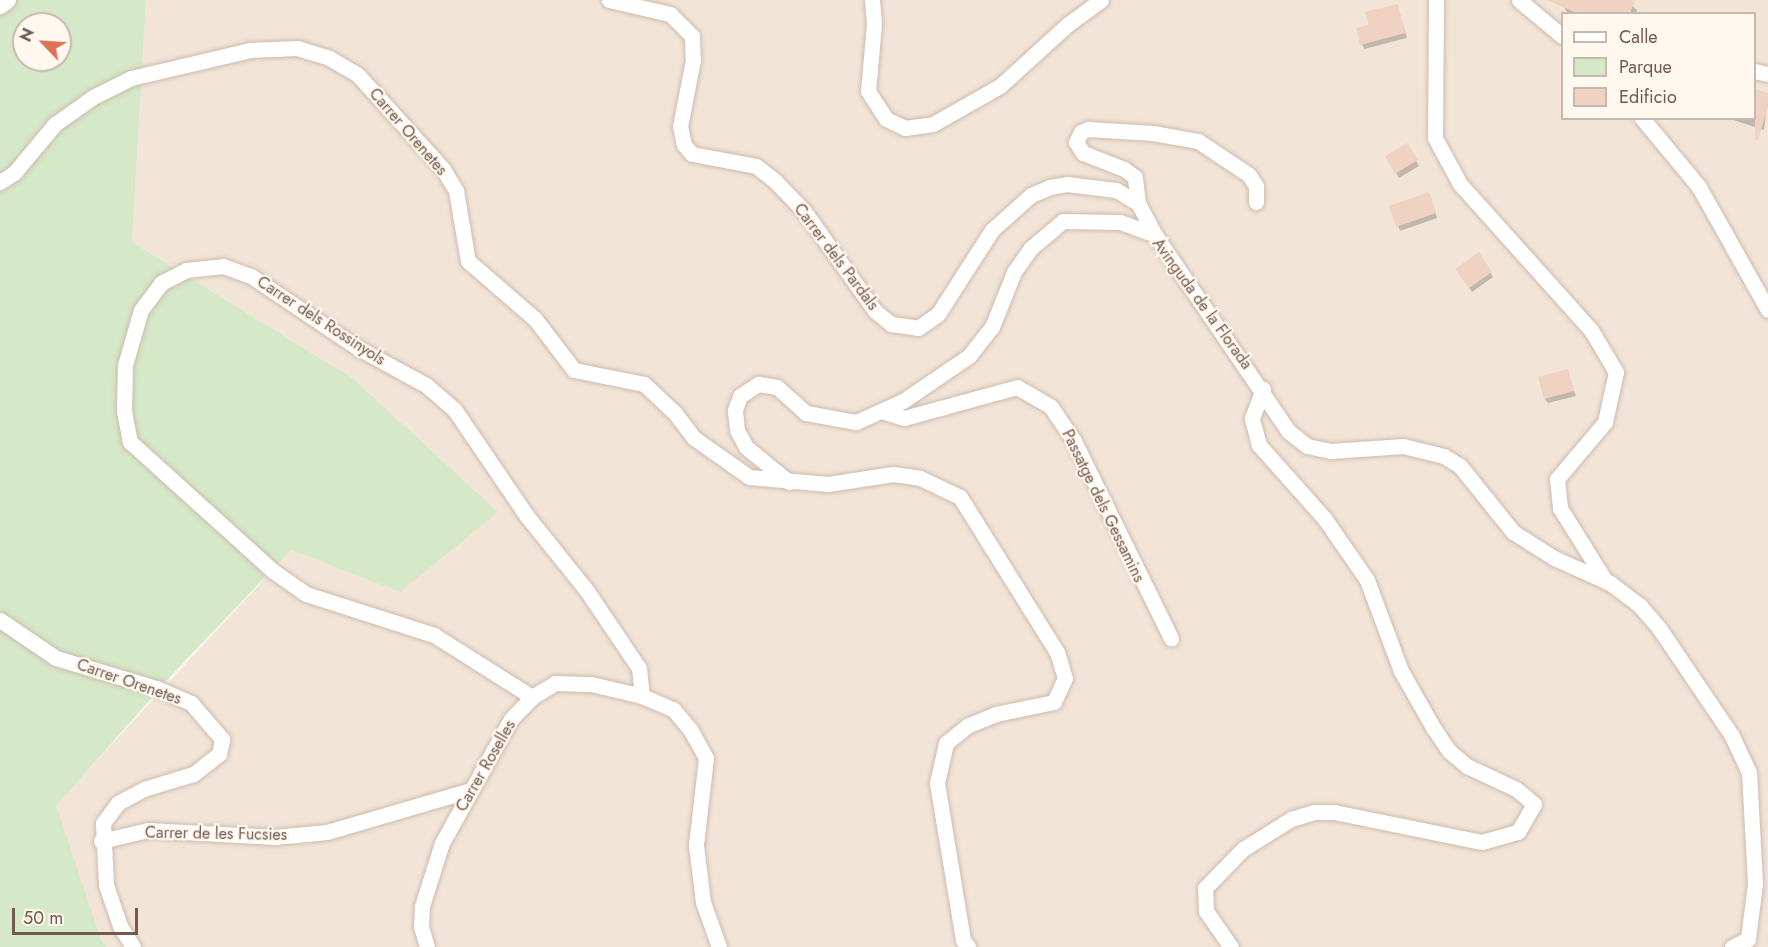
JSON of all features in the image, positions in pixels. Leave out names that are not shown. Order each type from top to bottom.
[{"type":"street","points":[[0,6],[8,0]]},
{"type":"street","name":"Carrer dels Pardals","points":[[609,0],[670,14],[692,36],[693,60],[680,126],[684,145],[692,154],[756,166],[775,181],[804,211],[875,311],[891,324],[918,328],[938,314],[992,230],[1031,195],[1067,184],[1116,190],[1138,203]]},
{"type":"street","points":[[872,0],[874,24],[868,91],[886,119],[905,128],[933,124],[1000,86],[1067,25],[1101,0]]},
{"type":"street","points":[[1436,0],[1435,138],[1460,184],[1591,330],[1616,372],[1605,422],[1557,479],[1560,508],[1606,582],[1640,606],[1659,628],[1732,736],[1749,772],[1755,884],[1748,939],[1732,947]]},
{"type":"street","points":[[1519,0],[1560,30]]},
{"type":"street","name":"Carrer Orenetes","points":[[0,182],[14,172],[55,124],[93,97],[131,78],[250,50],[297,48],[329,58],[357,74],[443,169],[456,191],[468,261],[535,319],[574,370],[644,384],[715,457],[749,477],[789,482]]},
{"type":"street","points":[[1644,120],[1699,187],[1768,310]]},
{"type":"street","points":[[1155,235],[1138,203],[1135,177],[1124,169],[1083,153],[1076,142],[1081,132],[1088,129],[1153,133],[1198,141],[1249,175],[1256,186],[1256,202]]},
{"type":"street","name":"Avinguda de la Florada","points":[[789,482],[746,447],[737,430],[735,410],[740,396],[758,384],[777,387],[807,413],[856,422],[882,411],[913,395],[969,356],[992,327],[1014,272],[1030,248],[1063,221],[1120,222],[1155,235],[1263,389],[1288,431],[1307,446],[1332,452],[1402,446],[1444,456],[1460,466],[1513,532],[1554,558],[1606,582]]},
{"type":"street","name":"Carrer dels Rossinyols","points":[[532,696],[434,635],[306,594],[273,572],[130,442],[124,412],[125,365],[141,310],[161,283],[186,270],[223,266],[251,276],[358,348],[426,385],[453,409],[526,515],[587,591],[639,668],[642,696]]},
{"type":"street","name":"Passatge dels Gessamins","points":[[882,411],[904,418],[1017,387],[1051,407],[1074,441],[1171,638]]},
{"type":"street","points":[[1231,947],[1206,910],[1205,888],[1243,849],[1291,819],[1314,812],[1334,812],[1482,842],[1518,832],[1534,804],[1516,789],[1467,766],[1449,751],[1434,729],[1401,671],[1367,580],[1324,518],[1259,445],[1252,418],[1263,389]]},
{"type":"street","points":[[789,482],[828,484],[893,474],[920,478],[960,497],[1058,652],[1065,678],[1054,702],[996,714],[967,726],[946,743],[937,783],[963,940],[968,947]]},
{"type":"street","name":"Carrer Orenetes","points":[[0,620],[56,658],[156,688],[191,704],[222,739],[219,754],[193,774],[144,789],[118,803],[103,823],[101,841],[106,885],[120,926],[133,947]]},
{"type":"street","name":"Carrer Roselles","points":[[428,947],[421,926],[431,869],[496,741],[532,696],[555,683],[591,684],[642,696],[673,709],[690,729],[706,758],[696,845],[704,903],[719,947]]},
{"type":"street","name":"Carrer de les Fucsies","points":[[101,841],[148,830],[275,837],[327,832],[471,790]]},
{"type":"shaded area","points":[[146,0],[1768,0],[1768,947],[107,947],[101,940],[55,806],[291,550],[400,592],[352,378],[132,242]]},
{"type":"green space","points":[[0,0],[146,0],[132,242],[352,378],[498,512],[400,592],[291,550],[177,669],[56,806],[101,940],[107,947],[0,947]]},
{"type":"building","points":[[1547,0],[1635,0],[1631,12],[1574,12]]},
{"type":"building","points":[[1398,4],[1405,33],[1360,45],[1356,28],[1369,25],[1365,12]]},
{"type":"building","points":[[1756,89],[1768,93],[1768,107],[1758,140],[1755,140]]},
{"type":"building","points":[[1407,143],[1418,160],[1395,174],[1385,156]]},
{"type":"building","points":[[1429,192],[1436,213],[1396,227],[1389,206]]},
{"type":"building","points":[[1479,252],[1492,272],[1469,288],[1455,269]]},
{"type":"building","points":[[1568,369],[1574,391],[1544,399],[1538,377]]}]
